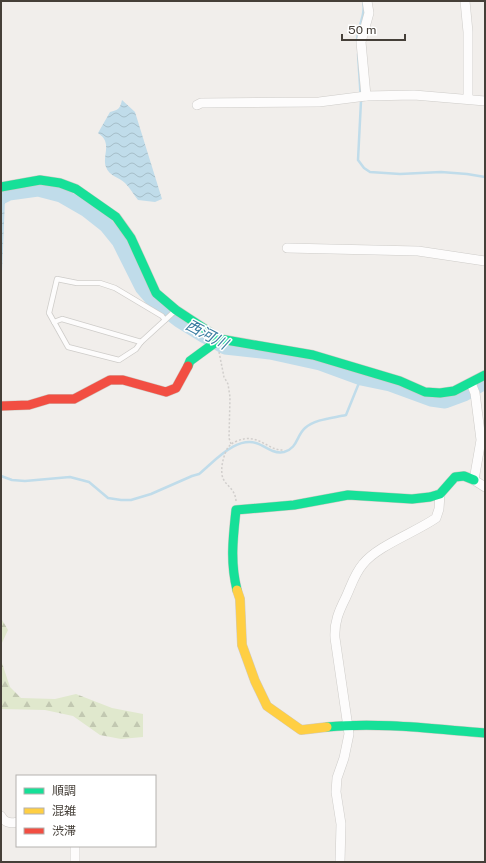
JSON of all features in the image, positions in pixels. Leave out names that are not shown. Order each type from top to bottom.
[{"type":"street","points":[[365,96],[361,42],[369,13],[367,1]]},
{"type":"street","points":[[465,1],[468,32],[468,99]]},
{"type":"street","points":[[198,105],[201,103],[318,102],[365,96],[414,94],[485,101]]},
{"type":"street","points":[[1,187],[40,180],[60,183],[76,189],[116,217],[131,238],[156,293],[173,313],[218,341],[313,354],[400,382],[425,392],[440,393],[472,387],[485,375]]},
{"type":"street","points":[[287,248],[411,251],[485,261]]},
{"type":"street","points":[[1,406],[29,405],[49,399],[74,399],[110,380],[123,380],[166,392],[176,388],[190,362],[202,350],[218,341]]},
{"type":"street","points":[[472,387],[481,440],[474,480]]},
{"type":"street","points":[[485,487],[464,476],[455,477],[440,494],[430,497],[412,499],[348,494],[294,504],[236,510],[232,544],[233,573],[240,599],[242,645],[255,682],[266,706],[301,730],[348,725],[378,725],[485,733]]},
{"type":"street","points":[[340,862],[341,824],[336,792],[337,778],[344,758],[349,734],[335,638],[337,616],[353,579],[363,564],[374,553],[436,518],[439,509],[440,494]]},
{"type":"street","points":[[1,816],[3,820],[10,823],[16,822]]},
{"type":"street","points":[[75,847],[75,862]]},
{"type":"lane","points":[[165,320],[162,316],[115,288],[100,283],[77,283],[57,279],[49,313],[68,347],[119,360],[136,349],[141,342],[173,313]]},
{"type":"lane","points":[[54,322],[62,319],[141,342]]},
{"type":"path","points":[[218,341],[224,377],[228,384],[230,397],[228,438],[231,444]]},
{"type":"path","points":[[236,510],[236,493],[223,478],[222,473],[222,461],[228,447],[239,440],[249,439],[266,443],[278,450],[284,450]]},
{"type":"green space","points":[[1,618],[8,630],[1,645]]},
{"type":"green space","points":[[1,652],[2,663],[10,687],[21,698],[55,699],[76,694],[112,708],[143,714],[143,737],[121,739],[100,735],[73,716],[45,710],[1,709]]},
{"type":"water","points":[[122,100],[135,112],[162,199],[155,202],[138,200],[129,187],[109,172],[106,167],[106,145],[105,141],[98,133],[110,112],[118,109]]},
{"type":"water","points":[[1,196],[5,199],[1,298]]},
{"type":"waterway","points":[[357,41],[364,7],[363,1]]},
{"type":"waterway","points":[[358,54],[361,101],[358,160],[364,168],[370,172],[400,174],[441,172],[485,177]]},
{"type":"waterway","name":"西河川","points":[[1,197],[9,193],[38,189],[61,195],[87,210],[106,225],[119,241],[142,287],[154,301],[179,320],[225,347],[270,352],[320,363],[361,378],[390,384],[431,399],[445,401],[464,394],[485,382]]},
{"type":"waterway","points":[[1,476],[12,480],[25,481],[70,477],[89,482],[108,498],[131,500],[151,494],[199,474],[235,445],[252,442],[272,451],[284,452],[289,450],[292,448],[302,431],[309,425],[324,419],[346,415],[361,378]]},
{"type":"traffic: fast","points":[[1,187],[40,180],[60,183],[76,189],[116,217],[131,238],[156,293],[176,310],[220,339]]},
{"type":"traffic: fast","points":[[188,366],[190,361],[220,339],[313,355],[400,381],[425,392],[440,393],[454,391],[485,375]]},
{"type":"traffic: fast","points":[[237,590],[233,570],[233,540],[236,510],[294,505],[348,495],[412,499],[430,497],[440,494],[455,477],[464,476],[474,480]]},
{"type":"traffic: fast","points":[[327,727],[367,725],[485,733]]},
{"type":"traffic: slow","points":[[237,590],[240,599],[242,645],[255,681],[267,706],[301,730],[327,727]]},
{"type":"traffic: jam","points":[[1,406],[29,405],[49,399],[74,399],[110,380],[123,380],[166,392],[176,388],[188,366]]}]
